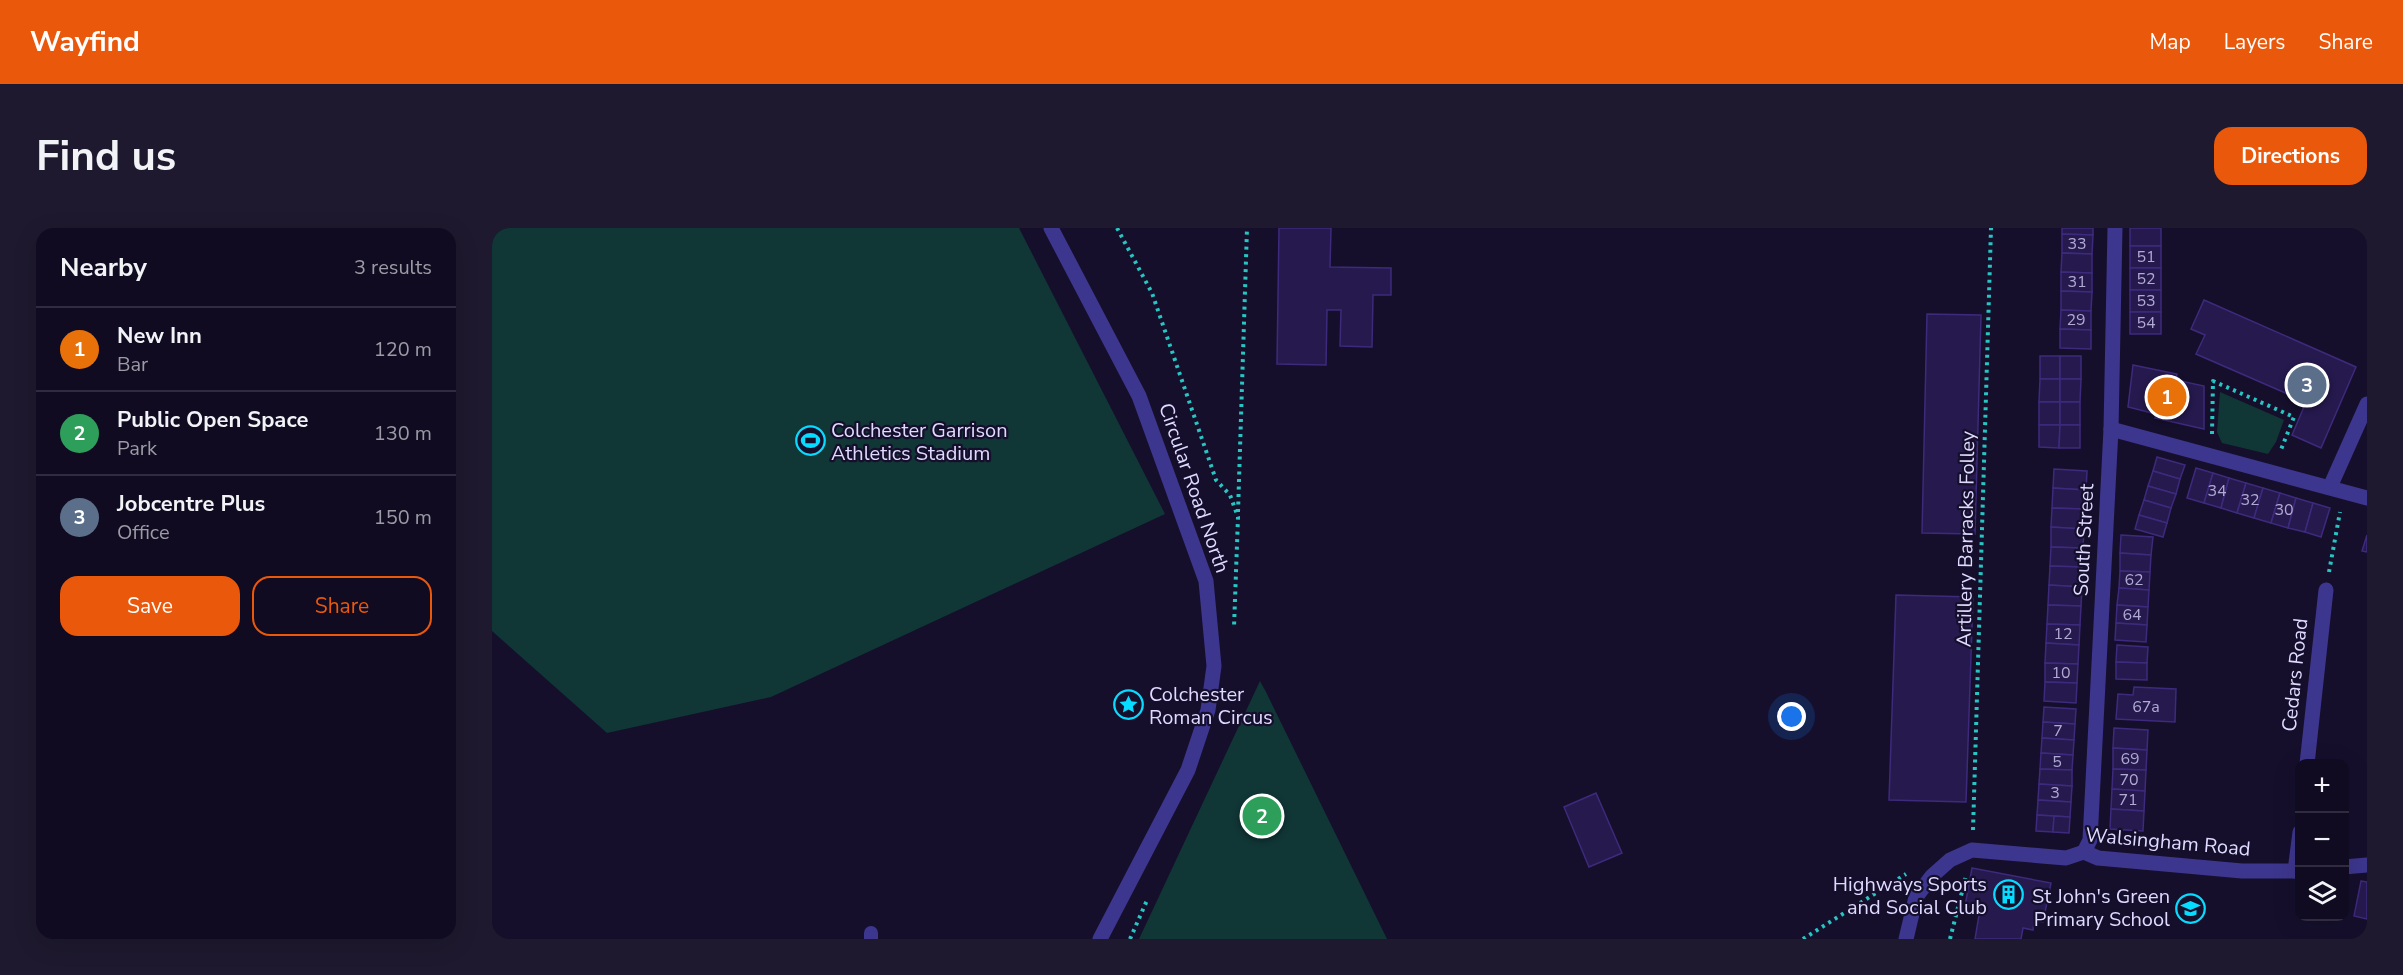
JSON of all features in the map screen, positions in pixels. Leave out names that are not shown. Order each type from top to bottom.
[{"type":"street","name":"Circular Road North","points":[[1051,228],[1139,396],[1206,581],[1214,666],[1208,710],[1188,770],[1100,939]]},
{"type":"street","name":"South Street","points":[[2084,852],[2090,840],[2110,429],[2115,228]]},
{"type":"street","points":[[2330,488],[2367,404]]},
{"type":"street","points":[[2110,429],[2367,498]]},
{"type":"street","name":"Cedars Road","points":[[2308,759],[2326,590]]},
{"type":"street","name":"Walsingham Road","points":[[1972,850],[2066,858],[2084,852],[2098,858],[2232,870],[2295,871]]},
{"type":"street","points":[[1906,939],[1916,897],[1932,876],[1950,860],[1972,850]]},
{"type":"street","points":[[2349,867],[2367,865]]},
{"type":"path","points":[[1117,228],[1152,293],[1216,480],[1230,495],[1238,517]]},
{"type":"path","points":[[1235,607],[1247,228]]},
{"type":"path","name":"Artillery Barracks Folley","points":[[1950,939],[1972,850],[1983,423],[1991,228]]},
{"type":"path","points":[[2211,456],[2213,381],[2294,417],[2272,472]]},
{"type":"path","points":[[2326,590],[2342,503],[2348,492]]},
{"type":"path","points":[[1803,939],[1910,871]]},
{"type":"path","points":[[1130,939],[1148,897]]},
{"type":"green space","name":"Colchester Garrison Athletics Stadium","points":[[492,228],[1019,228],[1165,514],[771,697],[607,733],[492,631]]},
{"type":"green space","points":[[2220,392],[2284,420],[2276,442],[2268,454],[2222,443],[2217,432]]},
{"type":"green space","points":[[1260,681],[1266,692],[1387,939],[1139,939]]},
{"type":"building","points":[[1279,228],[1331,228],[1330,267],[1391,268],[1391,295],[1373,295],[1372,347],[1340,346],[1341,310],[1327,310],[1326,365],[1277,364]]},
{"type":"building","points":[[2062,228],[2093,228],[2093,235],[2062,234]]},
{"type":"building","points":[[2130,228],[2161,228],[2161,246],[2130,246]]},
{"type":"building","points":[[2062,234],[2093,235],[2092,254],[2062,253]]},
{"type":"building","points":[[2130,246],[2161,246],[2161,268],[2130,268]]},
{"type":"building","points":[[2062,253],[2092,254],[2092,273],[2061,272]]},
{"type":"building","points":[[2130,268],[2161,268],[2161,290],[2130,290]]},
{"type":"building","points":[[2061,272],[2092,273],[2092,292],[2061,291]]},
{"type":"building","points":[[2130,290],[2161,290],[2161,312],[2130,312]]},
{"type":"building","points":[[2061,291],[2092,292],[2091,311],[2061,310]]},
{"type":"building","points":[[2204,300],[2356,367],[2321,448],[2292,435],[2306,402],[2196,354],[2205,335],[2191,329]]},
{"type":"building","points":[[2061,310],[2091,311],[2091,330],[2060,329]]},
{"type":"building","points":[[2130,312],[2161,312],[2161,334],[2130,334]]},
{"type":"building","points":[[1927,314],[1981,315],[1975,534],[1922,533]]},
{"type":"building","points":[[2060,329],[2091,330],[2091,349],[2060,348]]},
{"type":"building","points":[[2040,356],[2060,356],[2060,379],[2040,379]]},
{"type":"building","points":[[2060,356],[2081,356],[2081,379],[2060,379]]},
{"type":"building","points":[[2133,365],[2177,374],[2176,380],[2204,386],[2204,429],[2155,418],[2156,414],[2128,407]]},
{"type":"building","points":[[2040,379],[2060,379],[2060,402],[2039,402]]},
{"type":"building","points":[[2060,379],[2081,379],[2080,402],[2060,402]]},
{"type":"building","points":[[2039,402],[2060,402],[2060,425],[2039,425]]},
{"type":"building","points":[[2060,402],[2080,402],[2080,425],[2060,425]]},
{"type":"building","points":[[2039,425],[2060,425],[2059,448],[2039,447]]},
{"type":"building","points":[[2060,425],[2080,425],[2080,448],[2059,448]]},
{"type":"building","points":[[2157,457],[2185,465],[2180,479],[2153,471]]},
{"type":"building","points":[[2196,468],[2213,473],[2204,503],[2187,498]]},
{"type":"building","points":[[2054,469],[2087,471],[2086,490],[2053,488]]},
{"type":"building","points":[[2153,471],[2180,479],[2176,494],[2148,486]]},
{"type":"building","points":[[2213,473],[2229,478],[2221,508],[2204,503]]},
{"type":"building","points":[[2229,478],[2246,483],[2237,513],[2221,508]]},
{"type":"building","points":[[2246,483],[2263,488],[2254,518],[2237,513]]},
{"type":"building","points":[[2148,486],[2176,494],[2171,508],[2144,500]]},
{"type":"building","points":[[2053,488],[2086,490],[2085,509],[2052,508]]},
{"type":"building","points":[[2263,488],[2280,493],[2271,523],[2254,518]]},
{"type":"building","points":[[2280,493],[2296,498],[2288,528],[2271,523]]},
{"type":"building","points":[[2296,498],[2313,503],[2305,532],[2288,528]]},
{"type":"building","points":[[2144,500],[2171,508],[2167,523],[2139,515]]},
{"type":"building","points":[[2313,503],[2330,508],[2321,537],[2305,532]]},
{"type":"building","points":[[2052,508],[2085,509],[2084,529],[2051,527]]},
{"type":"building","points":[[2139,515],[2167,523],[2163,537],[2135,529]]},
{"type":"building","points":[[2051,527],[2084,529],[2083,548],[2051,547]]},
{"type":"building","points":[[2121,535],[2153,537],[2151,555],[2120,553]]},
{"type":"building","points":[[2367,535],[2367,552],[2362,551]]},
{"type":"building","points":[[2051,547],[2083,548],[2082,567],[2050,566]]},
{"type":"building","points":[[2120,553],[2151,555],[2150,572],[2120,571]]},
{"type":"building","points":[[2050,566],[2082,567],[2082,587],[2049,585]]},
{"type":"building","points":[[2120,571],[2150,572],[2149,590],[2119,588]]},
{"type":"building","points":[[2049,585],[2082,587],[2081,606],[2048,605]]},
{"type":"building","points":[[2119,588],[2149,590],[2148,607],[2117,605]]},
{"type":"building","points":[[1896,595],[1973,597],[1966,802],[1889,800]]},
{"type":"building","points":[[2048,605],[2081,606],[2080,625],[2047,624]]},
{"type":"building","points":[[2117,605],[2148,607],[2147,625],[2116,623]]},
{"type":"building","points":[[2116,623],[2147,625],[2146,642],[2115,640]]},
{"type":"building","points":[[2047,624],[2080,625],[2079,645],[2046,643]]},
{"type":"building","points":[[2046,643],[2079,645],[2078,664],[2045,663]]},
{"type":"building","points":[[2117,645],[2148,647],[2147,663],[2116,662]]},
{"type":"building","points":[[2116,662],[2147,663],[2147,680],[2116,679]]},
{"type":"building","points":[[2045,663],[2078,664],[2077,683],[2045,682]]},
{"type":"building","points":[[2045,682],[2077,683],[2076,703],[2044,701]]},
{"type":"building","points":[[2134,687],[2176,689],[2175,722],[2116,719],[2118,694],[2133,695]]},
{"type":"building","points":[[2044,707],[2076,709],[2075,724],[2043,722]]},
{"type":"building","points":[[2043,722],[2075,724],[2074,740],[2042,738]]},
{"type":"building","points":[[2114,728],[2148,730],[2147,750],[2113,748]]},
{"type":"building","points":[[2042,738],[2074,740],[2073,755],[2041,753]]},
{"type":"building","points":[[2113,748],[2147,750],[2146,770],[2113,769]]},
{"type":"building","points":[[2041,753],[2073,755],[2072,770],[2040,769]]},
{"type":"building","points":[[2040,769],[2072,770],[2072,786],[2039,784]]},
{"type":"building","points":[[2113,769],[2146,770],[2145,791],[2112,789]]},
{"type":"building","points":[[2039,784],[2072,786],[2071,802],[2038,800]]},
{"type":"building","points":[[2112,789],[2145,791],[2144,811],[2111,809]]},
{"type":"building","points":[[1596,793],[1622,853],[1589,867],[1564,807]]},
{"type":"building","points":[[2038,800],[2071,802],[2070,817],[2037,815]]},
{"type":"building","points":[[2111,809],[2144,811],[2143,831],[2110,829]]},
{"type":"building","points":[[2037,815],[2054,816],[2053,832],[2036,831]]},
{"type":"building","points":[[2054,816],[2070,817],[2069,833],[2053,832]]},
{"type":"building","name":"Highways Sports and Social Club","points":[[1972,868],[2051,883],[2043,922],[2034,921],[2033,930],[2023,928],[2021,939],[1975,939],[1980,909],[1965,906]]},
{"type":"building","points":[[2361,881],[2367,882],[2367,919],[2354,916]]},
{"type":"place","name":"Jobcentre Plus","points":[[2307,385]]},
{"type":"place","name":"New Inn","points":[[2167,397]]},
{"type":"place","name":"Colchester Garrison Athletics Stadium","points":[[810,441]]},
{"type":"place","name":"Colchester Roman Circus","points":[[1128,705]]},
{"type":"place","name":"Public Open Space","points":[[1262,816]]},
{"type":"place","name":"Highways Sports and Social Club","points":[[2008,895]]},
{"type":"place","name":"St John's Green Primary School","points":[[2191,908]]}]
